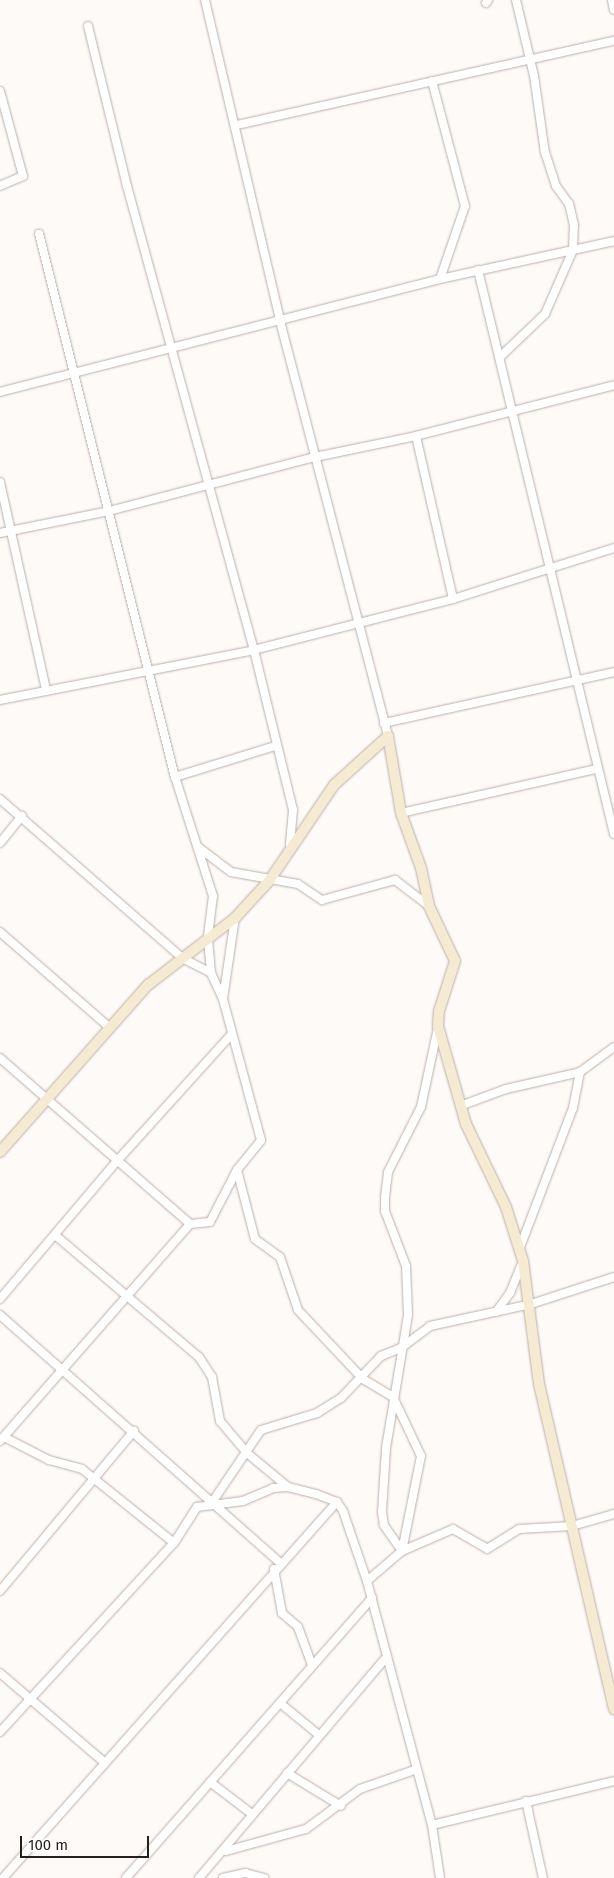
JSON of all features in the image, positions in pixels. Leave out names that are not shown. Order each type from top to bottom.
[{"type":"street","points":[[205,0],[237,125],[280,321],[388,736],[401,813],[421,868],[429,906],[455,961],[439,1011],[438,1026],[421,1107],[388,1172],[385,1197],[385,1211],[406,1266],[408,1315],[392,1397],[382,1512],[384,1525],[402,1551]]},
{"type":"street","points":[[500,357],[545,314],[573,250],[574,225],[569,204],[556,186],[545,153],[530,59],[516,0]]},
{"type":"street","points":[[612,0],[614,10]]},
{"type":"street","points":[[88,26],[172,350],[254,650],[293,810],[290,845]]},
{"type":"street","points":[[237,125],[614,41]]},
{"type":"street","points":[[432,81],[465,206],[440,279]]},
{"type":"street","points":[[0,91],[23,176],[0,186]]},
{"type":"street","points":[[38,234],[150,671],[175,777],[213,896],[208,936],[211,973],[223,999],[230,1036],[261,1140],[237,1170],[210,1222],[190,1224],[2,1439],[49,1460],[82,1469],[174,1542]]},
{"type":"street","points":[[0,392],[172,350],[440,279],[614,241]]},
{"type":"street","points":[[478,270],[614,834]]},
{"type":"street","points":[[0,533],[109,511],[315,457],[416,436],[614,385]]},
{"type":"street","points":[[416,436],[453,599]]},
{"type":"street","points":[[0,482],[46,690]]},
{"type":"street","points":[[0,700],[254,650],[358,621],[453,599],[614,548]]},
{"type":"street","points":[[384,723],[577,678],[614,672]]},
{"type":"street","points":[[0,1152],[148,985],[208,936],[235,918],[269,881],[290,845],[314,819],[334,784],[388,736]]},
{"type":"street","points":[[175,777],[276,746]]},
{"type":"street","points":[[401,813],[597,769]]},
{"type":"street","points":[[0,799],[22,816],[182,958],[211,973]]},
{"type":"street","points":[[0,844],[22,816]]},
{"type":"street","points":[[198,847],[231,872],[269,881],[298,884],[322,900],[332,900],[394,880],[429,906]]},
{"type":"street","points":[[223,999],[235,918]]},
{"type":"street","points":[[0,932],[109,1027]]},
{"type":"street","points":[[438,1026],[460,1106],[475,1148],[506,1207],[523,1261],[531,1304],[539,1384],[614,1709]]},
{"type":"street","points":[[0,1299],[116,1161],[230,1036]]},
{"type":"street","points":[[460,1106],[506,1089],[580,1072],[614,1047]]},
{"type":"street","points":[[0,1058],[190,1224]]},
{"type":"street","points":[[519,1250],[573,1108],[580,1072]]},
{"type":"street","points":[[237,1170],[255,1239],[280,1257],[298,1310],[362,1379],[392,1397],[421,1456],[402,1551]]},
{"type":"street","points":[[55,1235],[198,1357],[212,1377],[220,1421],[247,1453],[288,1487]]},
{"type":"street","points":[[496,1312],[510,1292],[523,1261]]},
{"type":"street","points":[[211,1504],[261,1430],[317,1413],[362,1379],[381,1356],[401,1348],[430,1326],[531,1304],[614,1277]]},
{"type":"street","points":[[0,1315],[65,1369],[134,1431],[277,1566],[282,1613],[298,1627],[312,1665]]},
{"type":"street","points":[[0,1591],[96,1479],[134,1431]]},
{"type":"street","points":[[0,1732],[174,1542],[197,1507],[242,1501],[273,1488],[288,1487],[336,1502]]},
{"type":"street","points":[[3,1878],[277,1566],[336,1502]]},
{"type":"street","points":[[336,1502],[372,1598],[385,1659],[432,1825],[440,1878]]},
{"type":"street","points":[[367,1581],[402,1551],[454,1529],[487,1549],[519,1529],[572,1526],[614,1514]]},
{"type":"street","points":[[126,1878],[372,1598]]},
{"type":"street","points":[[199,1878],[226,1851],[252,1814],[385,1659]]},
{"type":"street","points":[[0,1673],[104,1762]]},
{"type":"street","points":[[280,1703],[319,1735]]},
{"type":"street","points":[[226,1851],[291,1836],[341,1806],[360,1789],[417,1770]]},
{"type":"street","points":[[287,1773],[341,1806]]},
{"type":"street","points":[[432,1825],[614,1781]]},
{"type":"street","points":[[210,1782],[252,1814]]},
{"type":"street","points":[[526,1801],[543,1878]]},
{"type":"street","points":[[224,1878],[252,1873],[264,1878]]}]
